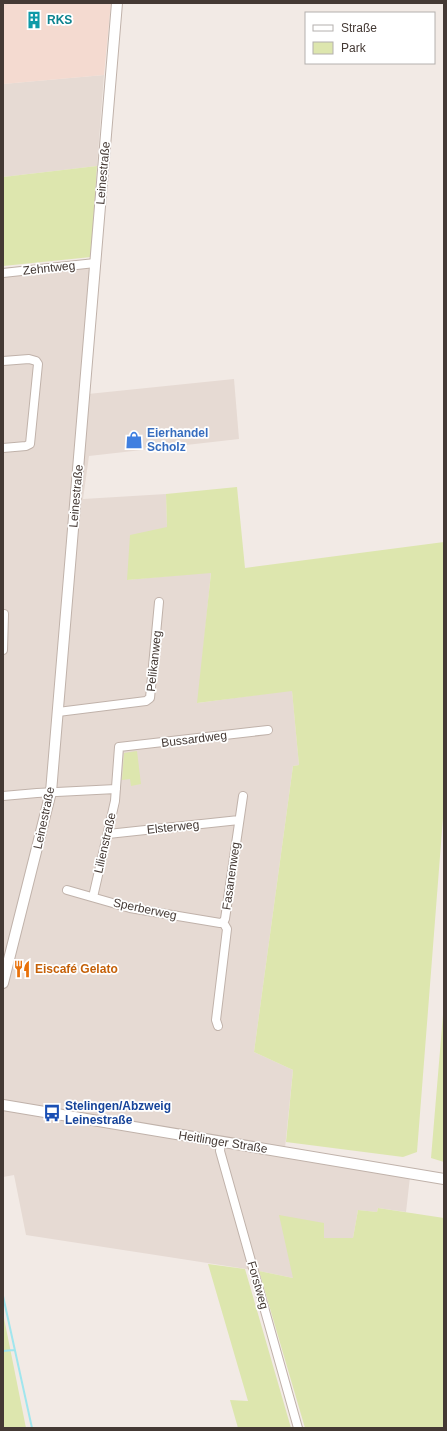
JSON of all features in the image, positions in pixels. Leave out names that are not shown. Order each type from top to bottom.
[{"type":"street","name":"Leinestraße","points":[[3,983],[51,792],[117,3]]},
{"type":"street","name":"Zehntweg","points":[[3,273],[95,263]]},
{"type":"street","points":[[3,362],[29,359],[36,361],[38,364],[30,444],[26,446],[3,448]]},
{"type":"street","name":"Pelikanweg","points":[[58,712],[146,701],[150,698],[159,602]]},
{"type":"street","points":[[3,650],[4,614]]},
{"type":"street","name":"Bussardweg","points":[[119,748],[268,730]]},
{"type":"street","name":"Lilienstraße","points":[[93,897],[115,801],[119,748]]},
{"type":"street","points":[[3,796],[116,789]]},
{"type":"street","name":"Fasanenweg","points":[[218,1026],[216,1020],[227,929],[223,922],[225,919],[243,796]]},
{"type":"street","name":"Elsterweg","points":[[108,834],[239,820]]},
{"type":"street","name":"Sperberweg","points":[[67,890],[130,908],[220,923],[223,922]]},
{"type":"street","name":"Heitlinger Straße","points":[[3,1105],[444,1179]]},
{"type":"street","name":"Forstweg","points":[[221,1142],[220,1151],[298,1428]]},
{"type":"shaded area","points":[[3,3],[111,3],[104,75],[3,84]]},
{"type":"shaded area","points":[[104,75],[97,166],[3,177],[3,84]]},
{"type":"shaded area","points":[[100,259],[88,394],[234,379],[239,439],[89,456],[83,499],[166,494],[167,527],[127,580],[211,572],[198,703],[292,690],[299,765],[293,766],[254,1052],[293,1070],[284,1158],[410,1177],[406,1212],[378,1208],[377,1212],[358,1210],[353,1238],[324,1238],[293,1278],[259,1271],[26,1235],[14,1175],[3,1177],[3,268]]},
{"type":"green space","points":[[97,166],[91,257],[3,266],[3,177]]},
{"type":"green space","points":[[237,487],[245,568],[444,542],[444,805],[417,1152],[403,1157],[286,1142],[293,1070],[254,1052],[293,766],[299,765],[292,691],[197,703],[211,573],[127,580],[130,535],[167,527],[166,494]]},
{"type":"green space","points":[[137,751],[141,784],[131,786],[130,779],[122,780],[124,753]]},
{"type":"green space","points":[[444,1003],[444,1162],[431,1158]]},
{"type":"green space","points":[[378,1208],[444,1218],[444,1428],[305,1428],[259,1271],[293,1278],[279,1215],[324,1223],[324,1238],[353,1238],[358,1210],[377,1212]]},
{"type":"green space","points":[[208,1264],[245,1269],[291,1428],[238,1428],[230,1400],[248,1401]]},
{"type":"green space","points":[[3,1313],[26,1428],[3,1428]]},
{"type":"waterway","points":[[3,1296],[32,1428]]},
{"type":"waterway","points":[[3,1351],[14,1350]]},
{"type":"place","name":"RKS","points":[[34,20]]},
{"type":"place","name":"Eierhandel Scholz","points":[[134,440]]},
{"type":"place","name":"Eiscafé Gelato","points":[[22,969]]},
{"type":"place","name":"Stelingen/Abzweig Leinestraße","points":[[52,1113]]}]
